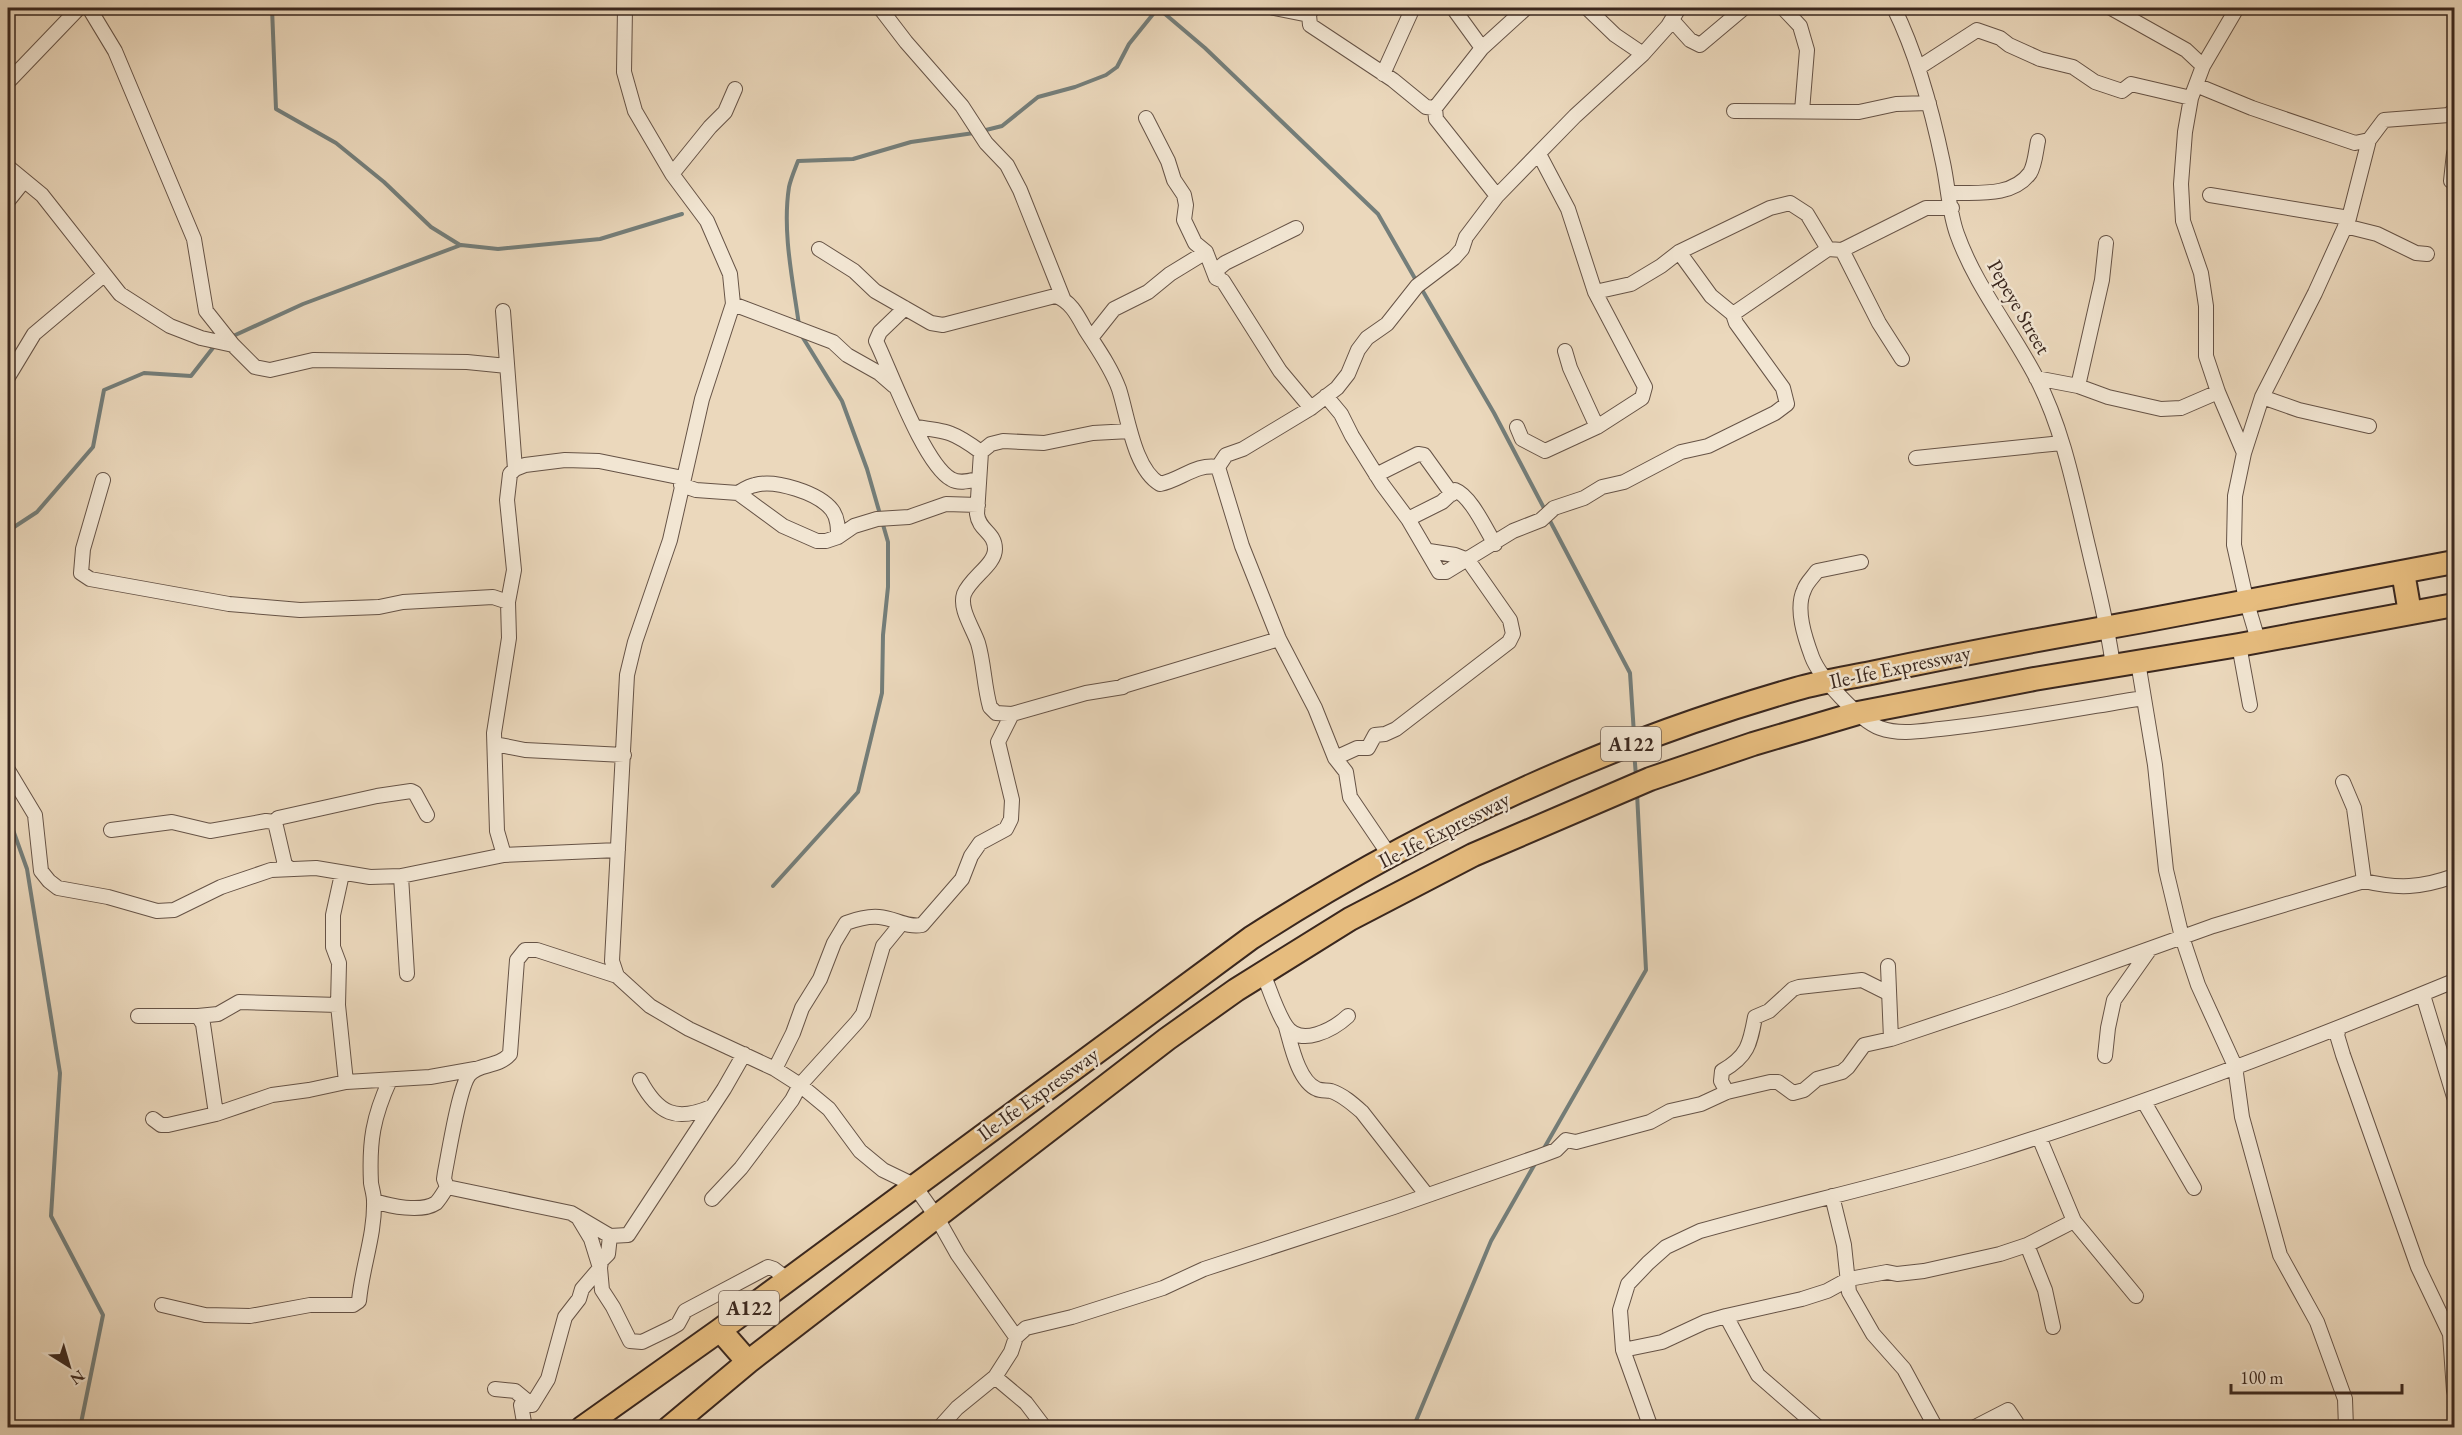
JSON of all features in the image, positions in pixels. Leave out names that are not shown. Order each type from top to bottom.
[{"type":"highway","name":"Ile-Ife Expressway","points":[[582,1428],[720,1330],[1251,938],[1294,910],[1390,856],[1491,804],[1568,770],[1724,711],[1826,682],[1936,658],[2247,603],[2454,562]]},
{"type":"highway","points":[[2403,572],[2410,613]]},
{"type":"highway","name":"Ile-Ife Expressway","points":[[669,1428],[748,1362],[1167,1039],[1267,971],[1350,919],[1473,855],[1659,776],[1753,744],[1858,713],[2454,605]]},
{"type":"highway","points":[[1251,938],[1267,971]]},
{"type":"highway","points":[[720,1330],[748,1362]]},
{"type":"street","points":[[8,82],[79,8]]},
{"type":"street","points":[[89,8],[115,51],[194,239],[206,311],[233,345],[255,367],[270,370],[313,360],[467,362],[507,366]]},
{"type":"street","points":[[617,976],[612,961],[627,675],[635,642],[670,540],[702,399],[733,304],[730,274],[707,221],[672,174],[635,111],[624,72],[625,8]]},
{"type":"street","points":[[880,8],[906,42],[962,106],[986,142],[1007,165],[1020,190],[1063,298],[1076,312],[1119,388],[1130,431],[1152,480],[1160,484],[1171,482],[1201,466],[1218,467]]},
{"type":"street","points":[[1274,8],[1310,11],[1310,25],[1383,74],[1426,107],[1435,108]]},
{"type":"street","points":[[1453,8],[1482,48]]},
{"type":"street","points":[[1497,196],[1436,119],[1435,108],[1482,48],[1526,8]]},
{"type":"street","points":[[1587,8],[1615,35],[1643,54]]},
{"type":"street","points":[[1218,467],[1226,455],[1243,449],[1311,408],[1337,388],[1348,374],[1358,350],[1367,338],[1387,324],[1417,286],[1462,249],[1466,237],[1497,196],[1575,116],[1643,54],[1672,20],[1679,8]]},
{"type":"street","points":[[1672,20],[1690,40],[1700,45],[1744,8]]},
{"type":"street","points":[[1783,8],[1800,26],[1807,50],[1802,111]]},
{"type":"street","name":"Pepeye Street","points":[[1894,8],[1929,103],[1956,232],[1967,259],[2036,378],[2062,443],[2077,494],[2108,627],[2113,666]]},
{"type":"street","points":[[2111,8],[2186,50],[2203,66]]},
{"type":"street","points":[[2237,8],[2203,66],[2193,91],[2185,132],[2181,183],[2183,221],[2201,273],[2206,306],[2206,356],[2218,392],[2244,453]]},
{"type":"street","points":[[1383,74],[1409,9]]},
{"type":"street","points":[[1918,68],[1977,30],[2000,38],[2009,45],[2040,59],[2073,67],[2095,82],[2122,91],[2131,84],[2193,91],[2252,108],[2355,144],[2369,140]]},
{"type":"street","points":[[672,174],[725,112],[735,89]]},
{"type":"street","points":[[1734,111],[1859,112],[1896,104],[1929,103]]},
{"type":"street","points":[[2250,705],[2247,603],[2234,545],[2235,496],[2244,453],[2262,397],[2315,293],[2347,222],[2369,140],[2384,120],[2449,115],[2454,110]]},
{"type":"street","points":[[1146,118],[1184,195],[1186,205],[1184,220],[1195,243],[1206,252],[1216,278],[1223,281],[1280,371],[1311,408]]},
{"type":"street","points":[[1949,193],[2005,190],[2018,185],[2031,172],[2038,141]]},
{"type":"street","points":[[2451,181],[2454,153]]},
{"type":"street","points":[[1517,427],[1522,439],[1545,451],[1597,427],[1642,398],[1645,387],[1595,292],[1568,209],[1539,154]]},
{"type":"street","points":[[8,166],[42,195],[120,294],[170,326],[201,338],[233,345]]},
{"type":"street","points":[[8,201],[24,181]]},
{"type":"street","points":[[2210,195],[2347,222],[2416,253],[2427,255]]},
{"type":"street","points":[[1595,292],[1631,284],[1679,252],[1770,208],[1790,202],[1807,214],[1835,250],[1902,359]]},
{"type":"street","points":[[1733,314],[1835,250],[1926,208],[1952,208]]},
{"type":"street","points":[[1216,278],[1219,268],[1225,263],[1296,228]]},
{"type":"street","points":[[2078,386],[2102,280],[2106,243]]},
{"type":"street","points":[[819,249],[854,271],[875,291],[931,323],[943,325],[1055,296],[1063,298]]},
{"type":"street","points":[[1091,338],[1114,309],[1148,292],[1170,274],[1206,252]]},
{"type":"street","points":[[1326,396],[1341,414],[1376,475],[1408,519],[1429,551],[1439,572],[1442,573],[1468,561],[1513,531],[1541,520],[1554,508],[1584,498],[1602,487],[1624,482],[1681,452],[1708,446],[1775,413],[1787,404],[1783,388],[1736,323],[1733,314],[1712,296],[1679,252]]},
{"type":"street","points":[[8,377],[34,334],[104,275]]},
{"type":"street","points":[[733,304],[833,342],[847,355],[883,368]]},
{"type":"street","points":[[905,308],[880,332],[876,341],[883,368],[898,389],[937,469],[951,480],[959,482],[978,479]]},
{"type":"street","points":[[503,311],[515,469]]},
{"type":"street","points":[[1565,351],[1570,368],[1597,427]]},
{"type":"street","points":[[2036,378],[2078,386],[2108,397],[2161,409],[2181,408],[2218,392]]},
{"type":"street","points":[[2262,397],[2299,410],[2369,426]]},
{"type":"street","points":[[915,427],[943,430],[957,435],[981,452]]},
{"type":"street","points":[[1130,431],[1093,433],[1044,443],[1003,441],[991,444],[981,452],[978,479],[978,524],[994,541],[995,551],[994,559],[977,574],[964,594],[963,606],[978,645],[990,707],[996,713],[1012,714],[1086,693],[1123,687],[1279,639]]},
{"type":"street","points":[[1916,458],[2062,443]]},
{"type":"street","points":[[1376,475],[1418,454],[1424,455],[1452,494]]},
{"type":"street","points":[[504,855],[497,831],[494,733],[509,638],[508,602],[514,570],[507,500],[510,474],[515,469],[525,465],[565,460],[599,461],[682,482],[696,490],[738,493],[756,484],[787,485],[820,499],[832,510],[838,525],[838,537]]},
{"type":"street","points":[[1218,467],[1242,546],[1279,639],[1315,708],[1335,758],[1346,772],[1350,796],[1390,856]]},
{"type":"street","points":[[104,480],[83,549],[81,573],[90,579],[229,604],[300,610],[380,607],[403,602],[493,597],[508,602]]},
{"type":"street","points":[[1408,519],[1434,507],[1455,490],[1462,493],[1495,544]]},
{"type":"street","points":[[738,493],[783,526],[817,541],[838,537],[854,526],[877,519],[909,517],[946,504],[978,505]]},
{"type":"street","points":[[1335,758],[1357,748],[1368,748],[1375,735],[1396,729],[1509,642],[1513,634],[1509,620],[1468,561],[1455,555],[1429,551]]},
{"type":"street","points":[[1861,562],[1817,571],[1803,590],[1801,610],[1816,668],[1826,682],[1858,713],[1880,728],[1905,732],[1998,722],[2144,698]]},
{"type":"street","points":[[2138,662],[2155,765],[2166,870],[2182,937],[2198,985],[2235,1066],[2242,1117],[2280,1255],[2317,1322],[2345,1399],[2346,1428]]},
{"type":"street","points":[[776,1069],[794,1033],[802,1008],[820,979],[834,943],[846,923],[865,917],[882,917],[902,924],[922,925],[962,879],[971,856],[980,843],[1006,829],[1011,819],[1012,800],[998,742],[1012,714]]},
{"type":"street","points":[[495,744],[525,750],[624,755]]},
{"type":"street","points":[[8,770],[35,815],[41,871],[58,888],[108,897],[157,911],[174,910],[221,887],[271,870],[316,868],[370,877],[401,876],[504,855],[618,850]]},
{"type":"street","points":[[2343,782],[2354,808],[2364,881]]},
{"type":"street","points":[[275,822],[278,818],[338,804],[411,791],[416,793],[426,815]]},
{"type":"street","points":[[111,830],[172,822],[210,831],[266,821],[275,822]]},
{"type":"street","points":[[275,822],[285,865],[291,868]]},
{"type":"street","points":[[342,874],[333,915],[333,947],[339,963],[338,1005],[346,1082]]},
{"type":"street","points":[[401,876],[407,974]]},
{"type":"street","points":[[939,1428],[957,1408],[995,1377],[1011,1352],[1016,1337],[1026,1328],[1072,1317],[1163,1288],[1204,1269],[1556,1150],[1566,1140],[1576,1142],[1650,1122],[1670,1112],[1701,1104],[1727,1092],[1770,1082],[1778,1082],[1793,1093],[1804,1090],[1817,1079],[1842,1072],[1864,1045],[1891,1039],[2182,937],[2364,881],[2411,888],[2454,876]]},
{"type":"street","points":[[712,1199],[741,1168],[792,1100],[800,1085],[863,1014],[883,946],[902,924]]},
{"type":"street","points":[[2105,1056],[2114,1000],[2150,949]]},
{"type":"street","points":[[153,1119],[161,1125],[168,1125],[216,1114],[272,1095],[346,1082],[430,1077],[504,1061],[510,1054],[518,960],[525,950],[537,950],[617,976],[650,1006],[689,1029],[776,1069],[800,1085],[829,1109],[860,1151],[884,1170],[914,1185],[936,1216],[958,1255],[1016,1337]]},
{"type":"street","points":[[592,968],[612,961]]},
{"type":"street","points":[[1888,966],[1891,1039]]},
{"type":"street","points":[[1267,971],[1298,1067],[1305,1077],[1316,1089],[1331,1091],[1356,1107],[1426,1194]]},
{"type":"street","points":[[1727,1092],[1721,1081],[1722,1071],[1743,1054],[1752,1040],[1755,1017],[1769,1011],[1793,989],[1862,980],[1875,984],[1888,993]]},
{"type":"street","points":[[1651,1428],[1623,1350],[1620,1310],[1628,1284],[1666,1247],[1700,1232],[1983,1155],[2144,1102],[2339,1028],[2454,981]]},
{"type":"street","points":[[2423,995],[2454,1097]]},
{"type":"street","points":[[138,1016],[218,1014],[238,1002],[338,1005]]},
{"type":"street","points":[[198,1016],[203,1024],[216,1114]]},
{"type":"street","points":[[1286,1027],[1295,1034],[1317,1034],[1336,1027],[1348,1016]]},
{"type":"street","points":[[2339,1028],[2337,1035],[2343,1055],[2418,1267],[2452,1335],[2454,1391]]},
{"type":"street","points":[[447,1187],[571,1213],[610,1236],[628,1235],[744,1054]]},
{"type":"street","points":[[447,1187],[444,1179],[445,1172],[463,1089],[469,1075],[475,1069]]},
{"type":"street","points":[[162,1305],[205,1315],[250,1316],[310,1305],[353,1305],[359,1301],[369,1248],[374,1201],[370,1149],[372,1125],[390,1080]]},
{"type":"street","points":[[640,1080],[648,1096],[676,1115],[692,1115],[711,1107]]},
{"type":"street","points":[[2144,1102],[2194,1188]]},
{"type":"street","points":[[2039,1137],[2074,1221],[2136,1296]]},
{"type":"street","points":[[374,1201],[423,1208],[436,1202],[447,1187]]},
{"type":"street","points":[[1832,1196],[1844,1245],[1849,1292],[1860,1315],[1873,1334],[1904,1369],[1936,1428]]},
{"type":"street","points":[[571,1213],[583,1222],[591,1239],[600,1268],[602,1290],[622,1322],[630,1341],[642,1342],[678,1324],[685,1311],[755,1272],[768,1267],[788,1279]]},
{"type":"street","points":[[1623,1350],[1662,1342],[1705,1322],[1726,1316],[1802,1299],[1827,1291],[1849,1279],[1887,1272],[1898,1274],[1943,1268],[2027,1245],[2074,1221]]},
{"type":"street","points":[[532,1405],[548,1379],[565,1317],[608,1254],[610,1236]]},
{"type":"street","points":[[2027,1245],[2045,1290],[2053,1327]]},
{"type":"street","points":[[1726,1316],[1758,1375],[1819,1428]]},
{"type":"street","points":[[995,1377],[1026,1403],[1045,1428]]},
{"type":"street","points":[[495,1389],[515,1391],[532,1405]]},
{"type":"street","points":[[525,1428],[521,1405],[532,1405]]},
{"type":"street","points":[[1973,1428],[2008,1410],[2020,1428]]},
{"type":"waterway","points":[[272,8],[276,109],[336,143],[384,182],[431,227],[460,245]]},
{"type":"waterway","points":[[982,131],[1002,126],[1038,97],[1075,87],[1106,75],[1117,67],[1129,44],[1158,8],[1205,48],[1378,214],[1417,282]]},
{"type":"waterway","points":[[799,325],[789,256],[787,221],[789,187],[798,161],[853,159],[911,142],[974,133]]},
{"type":"waterway","points":[[231,337],[303,304],[461,245],[498,249],[600,239],[682,214]]},
{"type":"waterway","points":[[1421,288],[1494,413],[1546,512]]},
{"type":"waterway","points":[[773,886],[858,792],[882,693],[883,635],[888,587],[888,542],[867,469],[842,401],[800,333]]},
{"type":"waterway","points":[[8,531],[37,512],[93,447],[104,390],[144,373],[191,376],[216,344]]},
{"type":"waterway","points":[[1549,519],[1630,673],[1634,734]]},
{"type":"waterway","points":[[1634,751],[1636,776]]},
{"type":"waterway","points":[[1543,1150],[1646,970],[1637,793]]},
{"type":"waterway","points":[[8,816],[27,869],[60,1073],[51,1216],[103,1315],[80,1428]]},
{"type":"waterway","points":[[1413,1428],[1491,1241],[1536,1162]]}]
